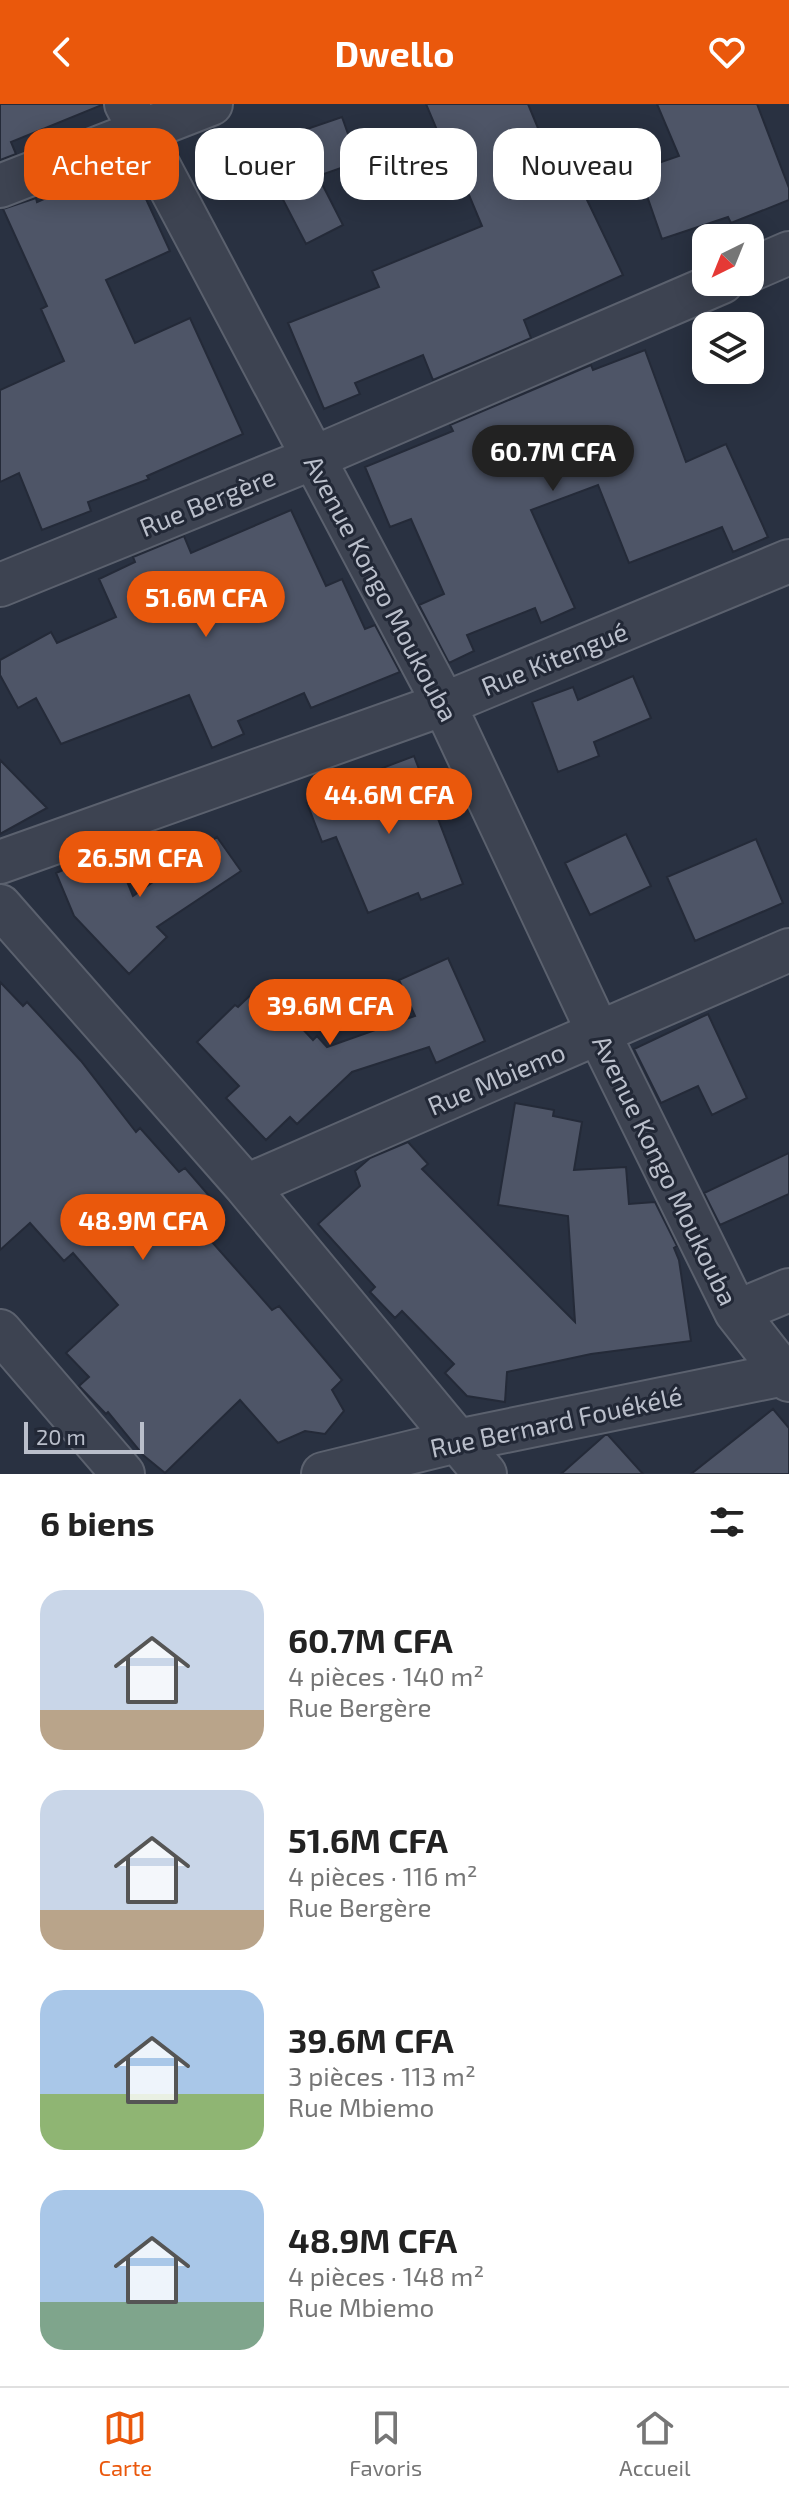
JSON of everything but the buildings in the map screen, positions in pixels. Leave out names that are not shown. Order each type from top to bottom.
[{"type":"street","points":[[0,186],[133,118],[211,104]]},
{"type":"street","name":"Avenue Kongo Moukouba","points":[[133,118],[444,704],[599,1034],[736,1312],[787,1375]]},
{"type":"street","points":[[764,264],[789,253]]},
{"type":"street","name":"Rue Bergère","points":[[0,585],[313,458],[692,295]]},
{"type":"street","name":"Rue Kitengué","points":[[0,862],[444,704],[789,561]]},
{"type":"street","points":[[0,906],[246,1186],[485,1474]]},
{"type":"street","name":"Rue Mbiemo","points":[[246,1186],[789,950]]},
{"type":"street","points":[[736,1312],[789,1290]]},
{"type":"street","points":[[0,1331],[123,1474]]},
{"type":"street","name":"Rue Bernard Fouékélé","points":[[323,1474],[457,1441],[787,1375]]}]
